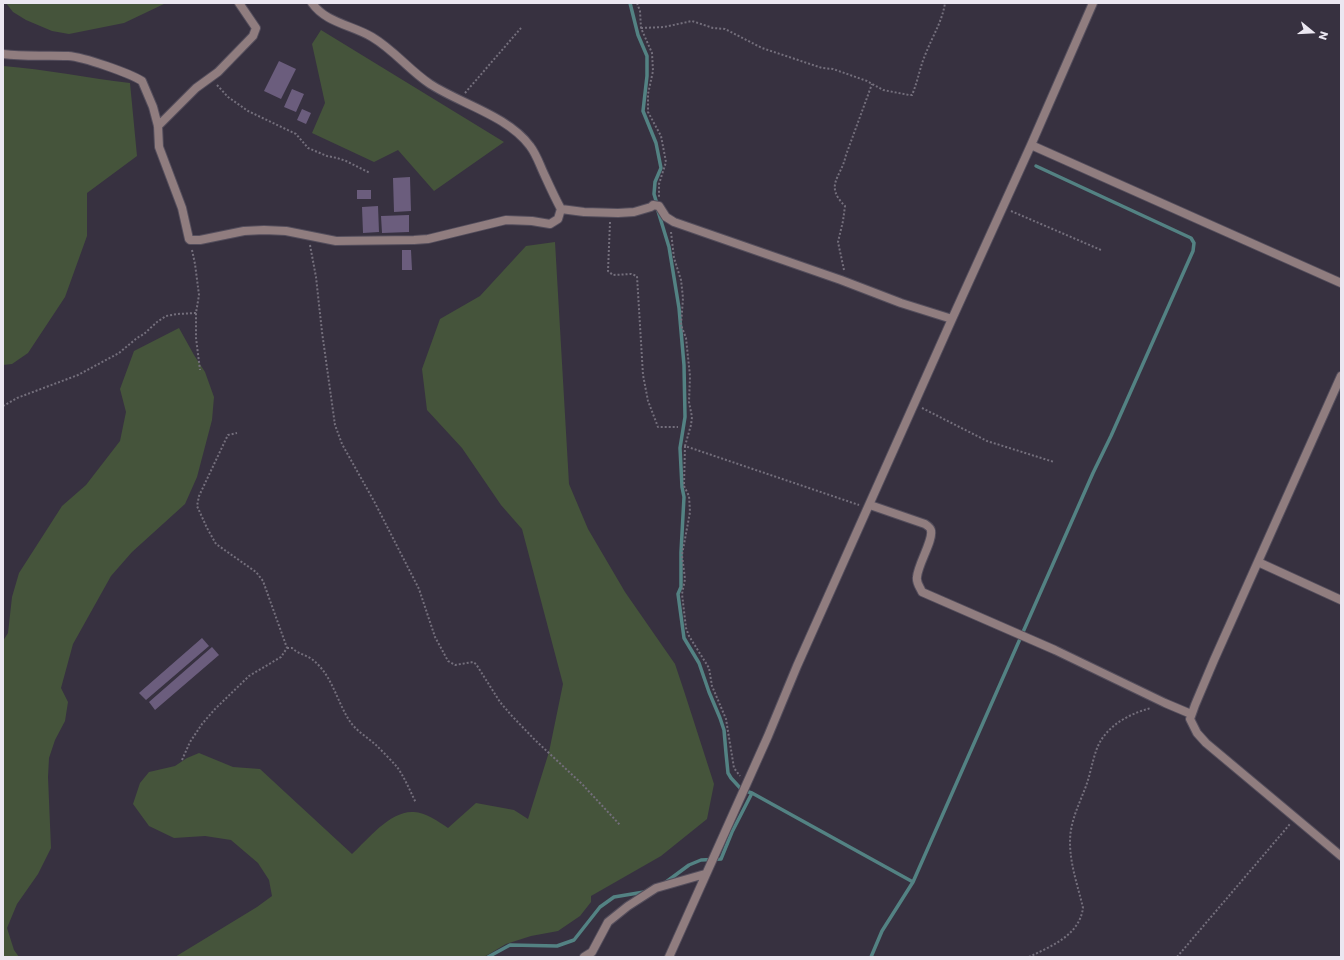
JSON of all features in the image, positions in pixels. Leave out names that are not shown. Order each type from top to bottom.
[{"type":"street","points":[[158,126],[196,88],[218,72],[255,33],[256,28],[239,3]]},
{"type":"street","points":[[3,54],[18,56],[70,56],[107,66],[142,81],[153,108],[158,126],[159,147],[182,208],[189,239],[192,240],[200,240],[254,230],[286,232],[326,240],[347,242],[428,239],[506,220],[532,221],[550,224],[558,219],[561,209],[538,159],[531,146],[524,139],[503,123],[482,110],[431,85],[380,42],[325,16],[312,3]]},
{"type":"street","points":[[669,957],[914,404],[1022,164],[1032,145],[1093,3]]},
{"type":"street","points":[[1032,145],[1341,283]]},
{"type":"street","points":[[561,209],[610,213],[634,212],[653,205],[658,206],[671,221],[841,280],[902,303],[952,319]]},
{"type":"street","points":[[1341,376],[1190,719],[1201,737],[1341,856]]},
{"type":"street","points":[[870,505],[925,524],[932,532],[917,578],[922,592],[1055,650],[1191,714]]},
{"type":"street","points":[[1258,562],[1341,600]]},
{"type":"street","points":[[584,957],[592,952],[608,922],[628,906],[656,888],[705,874]]},
{"type":"path","points":[[637,3],[640,11],[641,28],[652,53],[653,71],[648,94],[648,112],[661,136],[666,162],[659,184],[658,206]]},
{"type":"path","points":[[641,28],[664,27],[692,20],[713,28],[725,29],[762,48],[817,66],[833,69],[881,89],[897,94],[912,95],[925,53],[941,20],[946,3]]},
{"type":"path","points":[[459,100],[521,28]]},
{"type":"path","points":[[210,78],[234,101],[248,110],[296,134],[308,148],[327,156],[341,159],[370,172]]},
{"type":"path","points":[[841,280],[844,273],[844,268],[838,242],[845,206],[837,198],[834,192],[834,186],[838,173],[843,167],[872,84]]},
{"type":"path","points":[[1003,208],[1101,250]]},
{"type":"path","points":[[610,213],[608,271],[613,275],[631,274],[637,276],[644,375],[648,401],[658,427],[678,427]]},
{"type":"path","points":[[671,221],[673,253],[681,280],[683,295],[681,325],[686,338],[691,382],[688,393],[692,417],[685,446],[684,486],[689,496],[690,512],[682,555],[685,579],[682,594],[686,628],[689,636],[709,668],[712,686],[726,719],[734,768],[742,779],[747,782]]},
{"type":"path","points":[[309,236],[316,277],[335,425],[342,444],[420,589],[438,644],[448,661],[455,665],[473,662],[476,664],[500,702],[535,740],[582,784],[620,825]]},
{"type":"path","points":[[192,240],[192,250],[199,295],[196,313],[196,338],[200,370]]},
{"type":"path","points":[[3,406],[17,398],[78,376],[119,353],[166,316],[196,313]]},
{"type":"path","points":[[914,404],[987,441],[1054,462]]},
{"type":"path","points":[[237,433],[228,435],[199,496],[198,506],[206,528],[216,544],[256,572],[263,581],[287,648]]},
{"type":"path","points":[[685,446],[854,503],[870,505]]},
{"type":"path","points":[[182,760],[190,742],[202,724],[215,709],[249,676],[281,657],[287,648]]},
{"type":"path","points":[[287,648],[292,648],[296,652],[314,660],[320,667],[332,686],[343,711],[352,724],[376,745],[397,767],[416,803]]},
{"type":"path","points":[[1029,957],[1067,937],[1076,927],[1082,912],[1083,908],[1075,882],[1070,842],[1074,815],[1087,785],[1096,750],[1106,734],[1118,721],[1142,710],[1161,706],[1165,703]]},
{"type":"path","points":[[1177,957],[1296,817]]},
{"type":"green space","points":[[6,3],[166,3],[124,23],[69,34],[52,31],[26,20],[13,12]]},
{"type":"green space","points":[[321,30],[504,142],[434,191],[398,150],[374,162],[312,133],[325,103],[312,44]]},
{"type":"green space","points":[[3,66],[35,69],[130,83],[137,156],[87,193],[87,236],[65,297],[28,353],[12,364],[3,365]]},
{"type":"green space","points":[[555,242],[569,484],[588,529],[625,592],[675,664],[714,784],[707,819],[661,856],[591,896],[591,902],[580,916],[558,931],[531,936],[506,944],[484,957],[175,957],[257,907],[272,896],[269,880],[258,863],[231,840],[205,836],[174,838],[149,826],[133,804],[140,783],[149,772],[175,766],[187,758],[199,753],[233,767],[260,769],[352,854],[388,820],[405,813],[418,812],[432,818],[448,828],[476,803],[514,810],[528,819],[549,752],[563,684],[522,529],[501,505],[462,448],[427,410],[422,369],[440,319],[480,296],[526,246]]},
{"type":"green space","points":[[179,328],[205,372],[214,397],[212,420],[197,477],[185,504],[132,552],[111,576],[73,644],[61,688],[68,702],[65,721],[55,740],[49,758],[48,777],[51,848],[38,874],[17,904],[7,928],[14,950],[19,957],[3,957],[3,641],[8,633],[12,597],[19,573],[62,506],[86,485],[120,441],[126,412],[120,389],[134,351]]},
{"type":"building","points":[[279,61],[296,69],[281,99],[264,91]]},
{"type":"building","points":[[292,89],[304,94],[296,112],[284,107]]},
{"type":"building","points":[[302,109],[311,113],[306,124],[297,120]]},
{"type":"building","points":[[410,177],[411,211],[394,212],[393,178]]},
{"type":"building","points":[[357,190],[371,190],[371,199],[357,199]]},
{"type":"building","points":[[378,206],[379,232],[363,233],[362,207]]},
{"type":"building","points":[[409,215],[409,232],[382,233],[381,216]]},
{"type":"building","points":[[402,250],[411,250],[412,270],[402,270]]},
{"type":"building","points":[[202,638],[209,646],[146,700],[139,693]]},
{"type":"building","points":[[212,647],[219,655],[155,710],[149,702]]},
{"type":"waterway","points":[[630,3],[638,35],[647,56],[647,76],[643,111],[656,143],[661,168],[655,182],[654,194],[657,204]]},
{"type":"waterway","points":[[871,957],[882,931],[913,882],[1093,473],[1111,436],[1193,251],[1194,243],[1191,238],[1036,166]]},
{"type":"waterway","points":[[658,211],[669,247],[679,308],[684,365],[685,417],[680,448],[684,497],[681,587],[678,594],[684,638],[699,663],[724,730],[728,773],[742,790],[752,793],[913,882]]},
{"type":"waterway","points":[[666,882],[689,865],[701,860],[721,859],[732,832],[752,793]]},
{"type":"waterway","points":[[488,957],[510,945],[557,946],[574,940],[600,907],[614,897],[644,892]]}]
